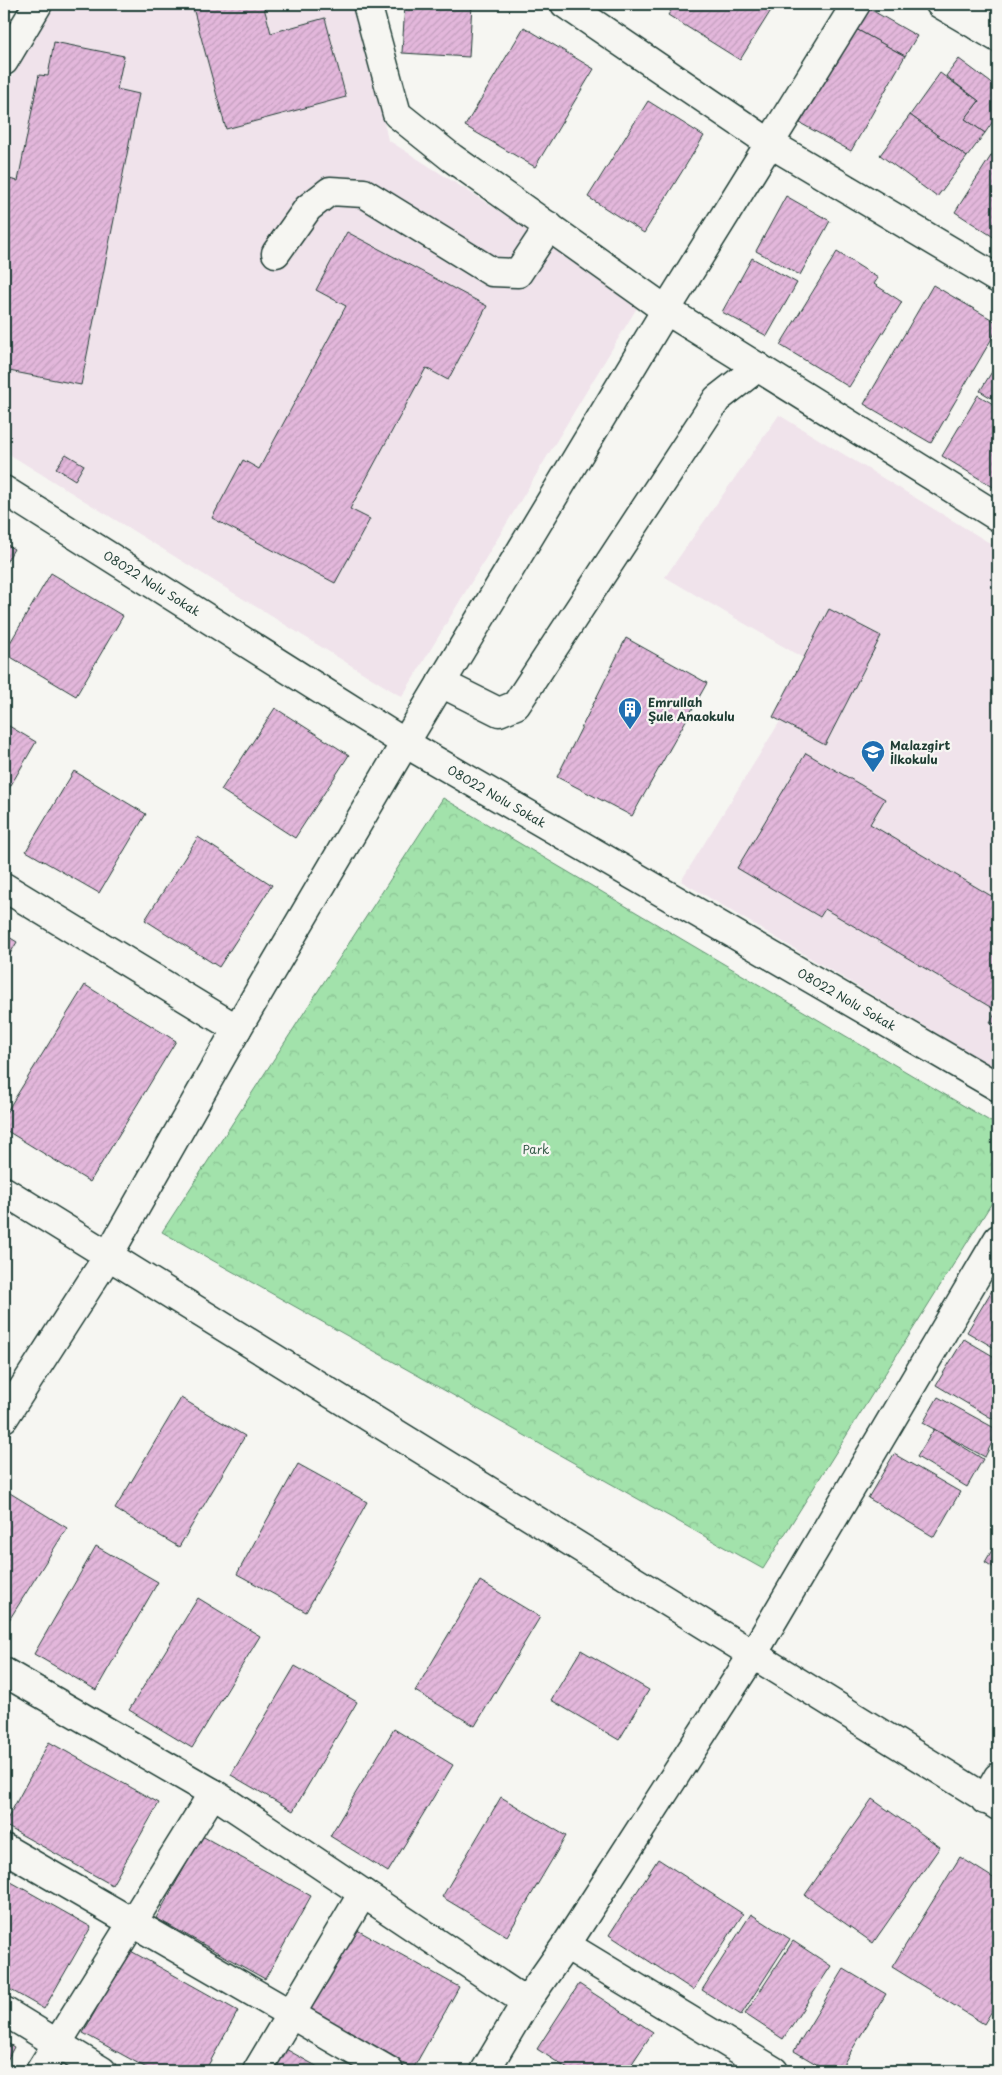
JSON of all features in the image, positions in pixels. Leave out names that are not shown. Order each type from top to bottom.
[{"type":"street","points":[[4,61],[38,4]]},
{"type":"street","points":[[368,4],[397,114],[452,158],[666,310],[998,516]]},
{"type":"street","points":[[566,4],[770,144],[998,279]]},
{"type":"street","points":[[4,1418],[108,1256],[237,1029],[405,743],[666,310],[856,4]]},
{"type":"street","points":[[940,4],[989,32],[993,4]]},
{"type":"street","points":[[276,253],[308,208],[330,191],[364,193],[492,272],[518,273],[549,226]]},
{"type":"street","points":[[441,683],[499,712],[516,705],[717,399],[758,367]]},
{"type":"street","name":"08022 Nolu Sokak","points":[[4,490],[405,743],[998,1087]]},
{"type":"street","points":[[4,887],[237,1029]]},
{"type":"street","points":[[4,1191],[991,1803],[998,1777]]},
{"type":"street","points":[[485,2071],[526,2002],[566,1945],[752,1656],[998,1238]]},
{"type":"street","points":[[4,1672],[213,1793],[526,2002]]},
{"type":"street","points":[[40,2071],[213,1793]]},
{"type":"street","points":[[4,1848],[389,2071]]},
{"type":"street","points":[[257,2071],[363,1893]]},
{"type":"street","points":[[566,1945],[774,2071]]},
{"type":"street","points":[[4,2011],[102,2071]]},
{"type":"shaded area","points":[[56,4],[357,4],[388,140],[641,301],[402,697],[4,451],[4,90]]},
{"type":"shaded area","name":"Malazgirt İlkokulu","points":[[779,415],[998,548],[998,1070],[681,881],[815,665],[665,577]]},
{"type":"green space","name":"Park","points":[[443,798],[998,1126],[998,1193],[763,1569],[162,1232]]},
{"type":"building","points":[[192,4],[263,4],[271,33],[325,18],[346,97],[226,129]]},
{"type":"building","points":[[405,4],[472,4],[469,57],[402,53]]},
{"type":"building","points":[[675,4],[775,4],[740,60],[668,15]]},
{"type":"building","points":[[866,7],[917,36],[905,56],[854,28]]},
{"type":"building","points":[[524,27],[594,69],[535,167],[465,126]]},
{"type":"building","points":[[854,28],[905,56],[851,151],[800,123]]},
{"type":"building","points":[[54,42],[124,56],[117,89],[139,94],[81,385],[4,370],[4,178],[18,181],[39,75],[48,76]]},
{"type":"building","points":[[959,59],[998,88],[998,114],[985,133],[965,119],[979,101],[946,76]]},
{"type":"building","points":[[940,73],[979,101],[965,119],[985,133],[967,157],[910,115]]},
{"type":"building","points":[[648,101],[704,136],[644,233],[588,197]]},
{"type":"building","points":[[910,115],[967,157],[937,197],[880,155]]},
{"type":"building","points":[[998,145],[998,240],[955,212]]},
{"type":"building","points":[[786,196],[830,221],[800,275],[756,251]]},
{"type":"building","points":[[347,232],[487,306],[448,380],[426,368],[350,509],[370,519],[335,583],[212,518],[243,460],[259,469],[346,306],[316,290]]},
{"type":"building","points":[[837,252],[878,278],[874,284],[902,302],[849,387],[780,345]]},
{"type":"building","points":[[752,258],[797,283],[767,336],[722,312]]},
{"type":"building","points":[[933,285],[998,323],[998,328],[931,443],[864,404]]},
{"type":"building","points":[[998,362],[998,402],[980,391]]},
{"type":"building","points":[[978,395],[998,407],[998,490],[942,456]]},
{"type":"building","points":[[66,454],[84,465],[75,480],[56,468]]},
{"type":"building","points":[[4,543],[14,549],[4,566]]},
{"type":"building","points":[[51,573],[123,616],[76,696],[4,653]]},
{"type":"building","points":[[829,609],[881,636],[825,745],[773,717]]},
{"type":"building","name":"Emrullah Şule Anaokulu","points":[[626,638],[707,683],[632,816],[557,777]]},
{"type":"building","points":[[275,708],[349,755],[295,838],[221,790]]},
{"type":"building","points":[[4,723],[36,742],[4,797]]},
{"type":"building","points":[[806,753],[885,799],[870,824],[998,900],[998,1026],[990,1022],[997,1011],[825,909],[820,917],[737,868]]},
{"type":"building","points":[[74,771],[146,814],[99,893],[26,851]]},
{"type":"building","points":[[198,837],[272,885],[219,967],[145,920]]},
{"type":"building","points":[[4,934],[17,942],[4,964]]},
{"type":"building","points":[[85,985],[176,1041],[90,1182],[4,1129],[4,1116]]},
{"type":"building","points":[[998,1283],[998,1350],[967,1332]]},
{"type":"building","points":[[964,1339],[998,1359],[998,1422],[936,1385]]},
{"type":"building","points":[[938,1397],[998,1430],[985,1457],[923,1423]]},
{"type":"building","points":[[181,1398],[245,1436],[179,1547],[115,1509]]},
{"type":"building","points":[[934,1429],[983,1459],[967,1487],[917,1457]]},
{"type":"building","points":[[894,1454],[960,1492],[934,1537],[868,1498]]},
{"type":"building","points":[[298,1464],[367,1502],[306,1612],[237,1574]]},
{"type":"building","points":[[5,1490],[67,1528],[4,1628],[4,1492]]},
{"type":"building","points":[[998,1540],[998,1570],[985,1562]]},
{"type":"building","points":[[96,1546],[158,1582],[96,1690],[34,1654]]},
{"type":"building","points":[[480,1581],[540,1617],[475,1726],[415,1691]]},
{"type":"building","points":[[198,1598],[260,1636],[192,1748],[129,1710]]},
{"type":"building","points":[[581,1650],[649,1690],[619,1740],[551,1700]]},
{"type":"building","points":[[295,1666],[357,1702],[293,1811],[231,1775]]},
{"type":"building","points":[[394,1729],[453,1765],[388,1872],[330,1836]]},
{"type":"building","points":[[49,1742],[159,1803],[112,1885],[4,1825]]},
{"type":"building","points":[[501,1797],[566,1836],[507,1936],[442,1897]]},
{"type":"building","points":[[872,1799],[940,1847],[873,1943],[805,1895]]},
{"type":"building","points":[[202,1836],[311,1896],[265,1979],[156,1918]]},
{"type":"building","points":[[960,1857],[998,1881],[998,2001],[984,2024],[892,1967]]},
{"type":"building","points":[[658,1859],[743,1914],[693,1990],[609,1935]]},
{"type":"building","points":[[4,1878],[91,1927],[44,2009],[4,1986]]},
{"type":"building","points":[[751,1914],[790,1939],[741,2015],[702,1990]]},
{"type":"building","points":[[350,1926],[459,1987],[413,2069],[304,2008]]},
{"type":"building","points":[[793,1941],[831,1966],[783,2039],[745,2014]]},
{"type":"building","points":[[129,1950],[238,2011],[205,2071],[152,2071],[83,2033]]},
{"type":"building","points":[[844,1969],[886,1994],[839,2071],[828,2071],[794,2051]]},
{"type":"building","points":[[579,1984],[653,2032],[627,2071],[571,2071],[537,2049]]},
{"type":"building","points":[[4,2041],[14,2047],[4,2066]]},
{"type":"building","points":[[284,2048],[325,2071],[271,2071]]},
{"type":"place","name":"Emrullah Şule Anaokulu","points":[[630,730]]},
{"type":"place","name":"Malazgirt İlkokulu","points":[[873,773]]}]
